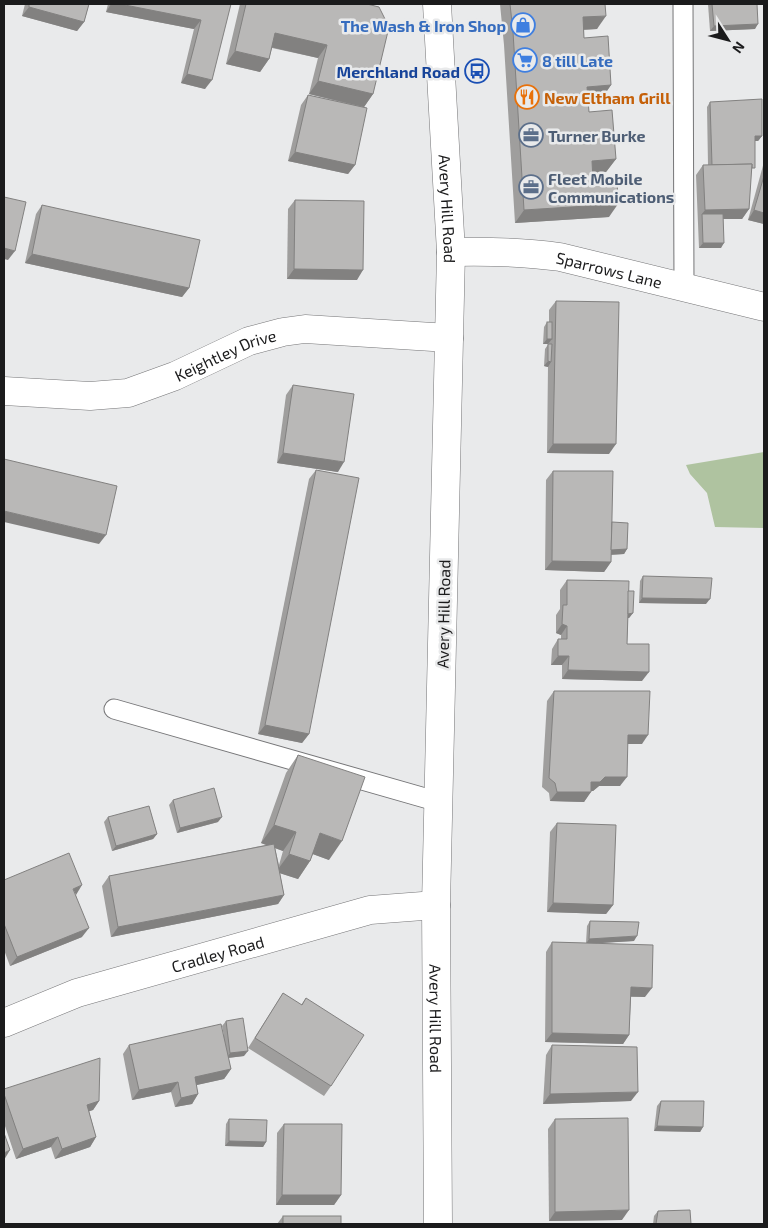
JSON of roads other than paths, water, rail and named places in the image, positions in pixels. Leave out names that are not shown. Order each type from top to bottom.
[{"type":"street","name":"Avery Hill Road","points":[[438,4],[451,252],[436,905],[438,1224]]},
{"type":"street","name":"Sparrows Lane","points":[[451,252],[493,251],[560,257],[764,307]]},
{"type":"street","name":"Keightley Drive","points":[[4,391],[90,396],[128,393],[175,376],[249,341],[283,332],[305,329],[449,338]]},
{"type":"street","name":"Cradley Road","points":[[4,1023],[77,993],[370,910],[436,905]]},
{"type":"lane","points":[[682,4],[684,287]]},
{"type":"lane","points":[[114,708],[439,802]]},
{"type":"place","name":"The Wash & Iron Shop","points":[[523,25]]},
{"type":"place","name":"8 till Late","points":[[525,60]]},
{"type":"place","name":"Merchland Road","points":[[477,71]]},
{"type":"place","name":"New Eltham Grill","points":[[527,97]]},
{"type":"place","name":"Turner Burke","points":[[531,135]]},
{"type":"place","name":"Fleet Mobile Communications","points":[[531,187]]}]
